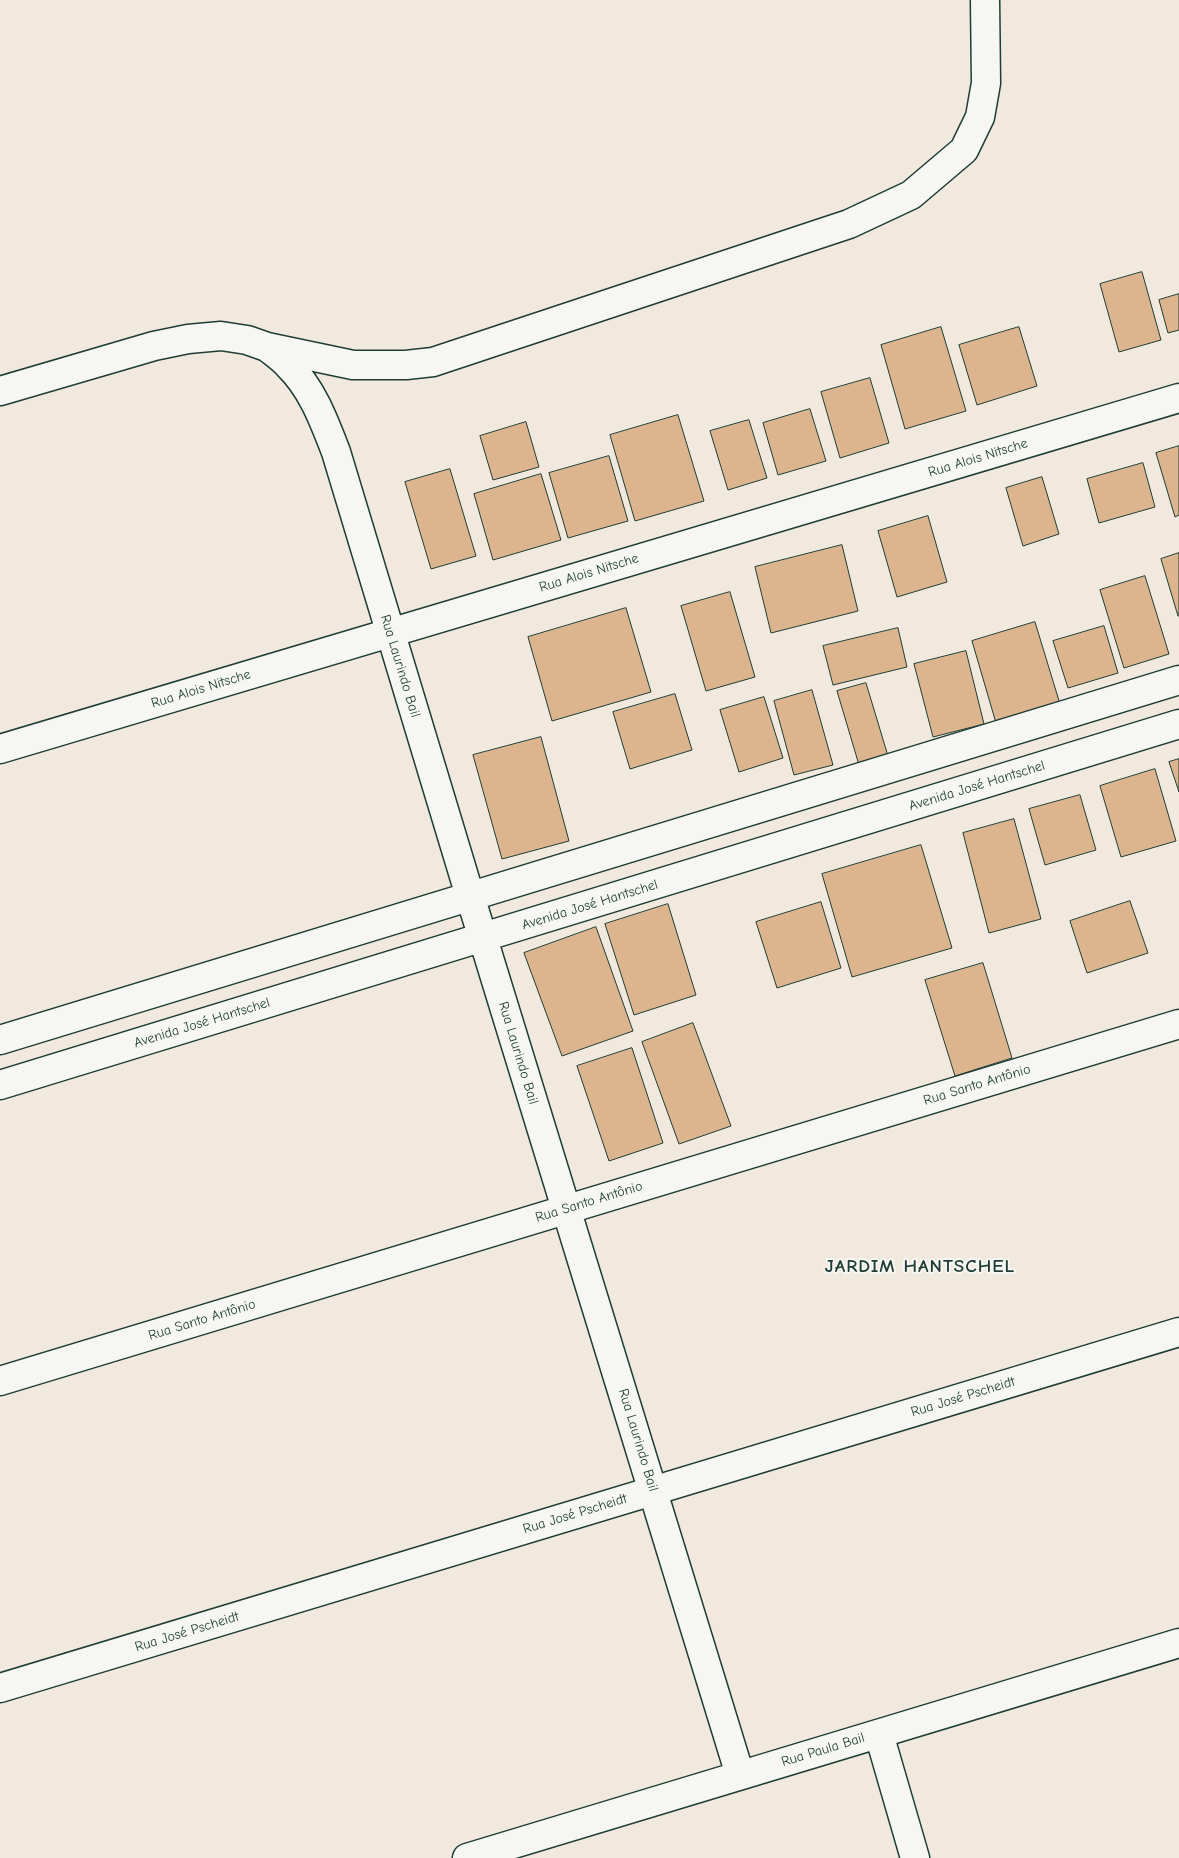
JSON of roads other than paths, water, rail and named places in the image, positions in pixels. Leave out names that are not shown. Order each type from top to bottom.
[{"type":"street","points":[[0,391],[154,346],[188,339],[221,336],[247,340],[353,365],[406,366],[433,362],[849,224],[911,195],[964,150],[980,117],[986,83],[985,0]]},
{"type":"street","name":"Rua Laurindo Bail","points":[[267,346],[289,366],[306,387],[322,418],[336,452],[740,1776]]},
{"type":"street","name":"Rua Alois Nitsche","points":[[0,749],[1179,398]]},
{"type":"street","points":[[0,1040],[1179,680]]},
{"type":"street","name":"Avenida José Hantschel","points":[[0,1085],[1179,724]]},
{"type":"street","name":"Rua Santo Antônio","points":[[0,1381],[1179,1024]]},
{"type":"street","name":"Rua José Pscheidt","points":[[0,1688],[1179,1332]]},
{"type":"street","name":"Rua Paula Bail","points":[[468,1858],[1179,1643]]},
{"type":"street","points":[[879,1734],[915,1858]]},
{"type":"district","name":"JARDIM HANTSCHEL","points":[[920,1267]]}]
